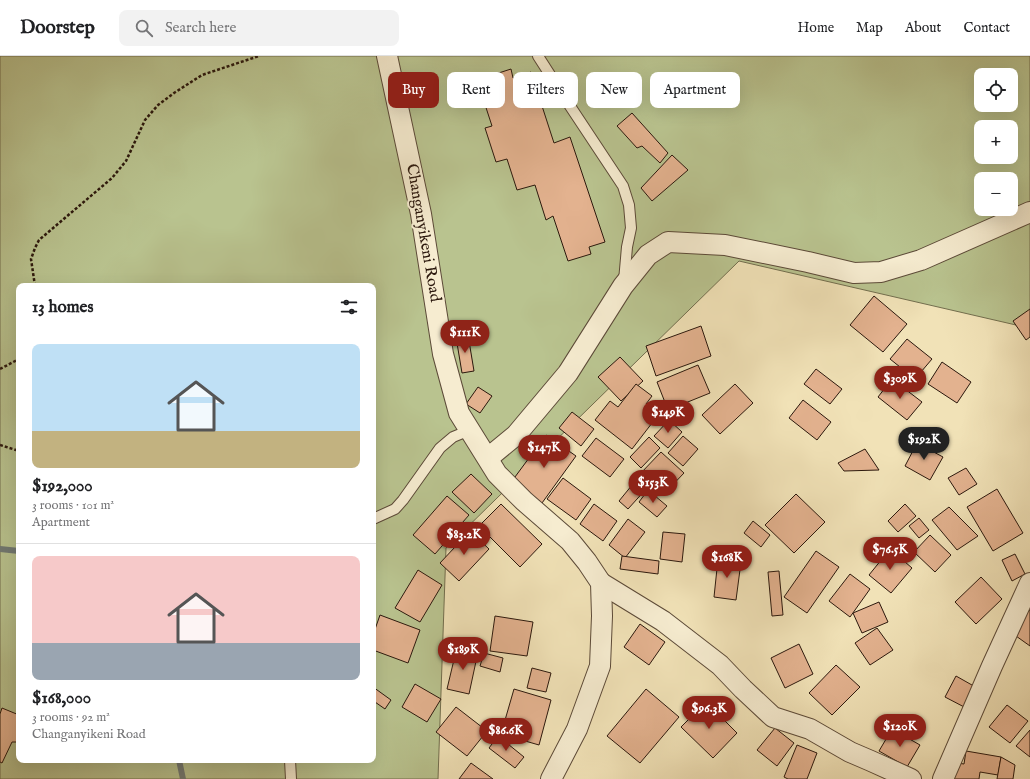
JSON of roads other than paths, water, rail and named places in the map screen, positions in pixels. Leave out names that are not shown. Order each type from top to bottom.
[{"type":"street","name":"Changanyikeni Road","points":[[387,56],[421,214],[443,354],[459,413],[497,474],[524,501],[570,541],[587,562],[601,583]]},
{"type":"street","points":[[488,458],[516,435],[568,373],[623,286],[648,255],[668,242],[725,245],[854,273],[881,272],[921,260],[1030,212]]},
{"type":"street","points":[[551,779],[577,729],[600,666],[602,616],[601,583]]},
{"type":"street","points":[[601,583],[663,621],[720,665],[773,717],[810,729],[850,752],[911,779]]},
{"type":"street","points":[[943,779],[1030,583]]},
{"type":"lane","points":[[538,56],[623,186],[629,206],[630,228],[623,286]]},
{"type":"lane","points":[[376,518],[395,509],[440,448],[453,437],[470,430]]},
{"type":"lane","points":[[290,763],[291,779]]},
{"type":"waterway","points":[[0,549],[16,551]]},
{"type":"waterway","points":[[180,763],[183,779]]}]
